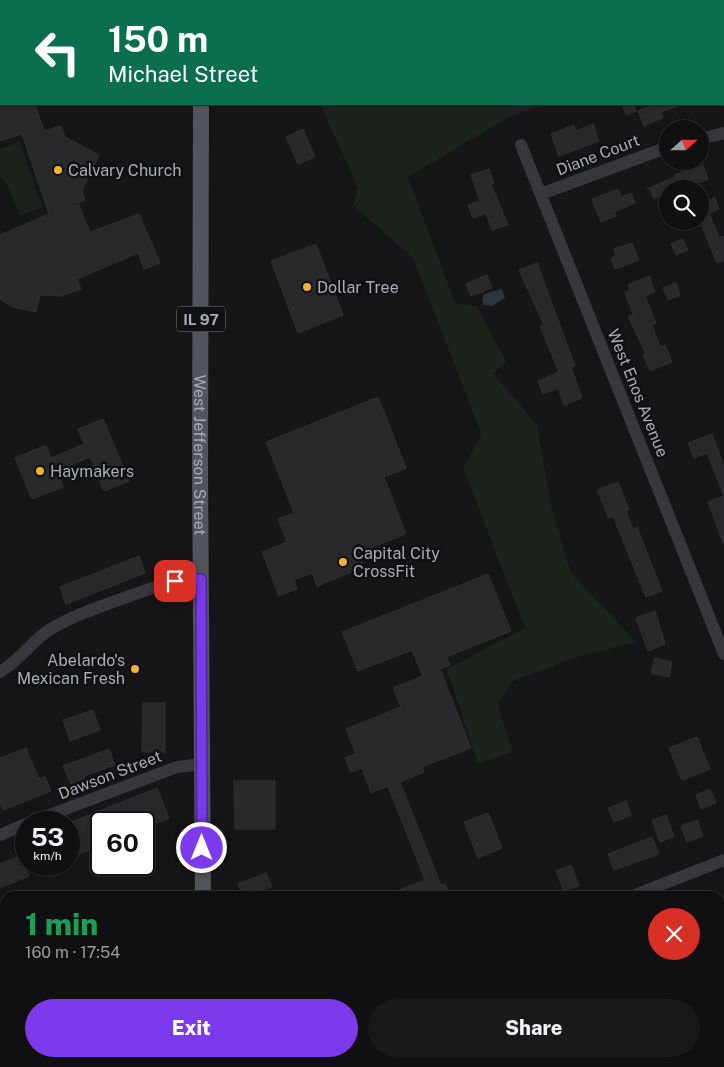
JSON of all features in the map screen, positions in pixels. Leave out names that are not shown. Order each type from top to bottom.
[{"type":"main road","name":"West Jefferson Street","points":[[201,105],[203,891]]},
{"type":"street","points":[[709,138],[723,137]]},
{"type":"street","name":"West Enos Avenue","points":[[521,145],[724,654]]},
{"type":"street","name":"Diane Court","points":[[541,194],[659,150]]},
{"type":"street","points":[[0,672],[20,658],[39,637],[64,623],[160,585],[175,581],[201,579]]},
{"type":"street","name":"Dawson Street","points":[[60,811],[177,766],[202,764]]},
{"type":"street","points":[[0,835],[15,829]]},
{"type":"street","points":[[645,891],[724,860]]},
{"type":"shaded area","points":[[320,105],[544,105],[507,118],[408,177],[455,303],[477,306],[506,362],[493,373],[537,425],[551,506],[571,573],[636,642],[573,658],[513,681],[497,703],[513,752],[478,763],[447,669],[525,628],[463,467],[482,435],[413,258],[353,205],[358,187]]},
{"type":"shaded area","points":[[20,142],[42,207],[20,216],[7,184],[0,177],[0,149]]},
{"type":"shaded area","points":[[502,289],[505,298],[492,306],[484,305],[482,301],[484,294]]},
{"type":"building","points":[[0,105],[35,105],[44,131],[61,126],[65,137],[99,155],[82,191],[85,200],[78,203],[90,232],[139,214],[160,263],[144,269],[138,253],[77,279],[81,289],[61,296],[40,295],[36,312],[12,307],[0,299],[0,235],[49,214],[22,134],[0,141]]},
{"type":"building","points":[[622,105],[633,105],[636,111],[626,115]]},
{"type":"building","points":[[653,105],[681,105],[661,112],[663,118],[644,126],[638,111]]},
{"type":"building","points":[[593,124],[599,141],[559,156],[551,134],[574,125],[576,131]]},
{"type":"building","points":[[303,129],[315,157],[298,164],[286,137]]},
{"type":"building","points":[[489,169],[494,183],[491,184],[508,225],[492,230],[486,213],[473,218],[468,205],[480,201],[471,175]]},
{"type":"building","points":[[688,170],[705,170],[708,179],[668,180],[675,177],[674,175]]},
{"type":"building","points":[[659,184],[659,197],[654,199],[650,189],[647,189]]},
{"type":"building","points":[[618,189],[621,197],[631,193],[635,203],[614,212],[616,216],[601,222],[592,199]]},
{"type":"building","points":[[715,198],[719,209],[709,213],[709,200]]},
{"type":"building","points":[[709,213],[719,238],[724,236],[724,260],[717,263],[704,230],[709,230]]},
{"type":"building","points":[[683,239],[688,250],[676,255],[671,244]]},
{"type":"building","points":[[632,243],[639,260],[615,269],[611,258],[616,256],[614,249]]},
{"type":"building","points":[[316,244],[343,315],[298,333],[271,261]]},
{"type":"building","points":[[537,263],[575,366],[571,367],[582,398],[564,405],[558,388],[543,394],[538,381],[559,372],[540,326],[544,325],[519,270]]},
{"type":"building","points":[[487,275],[492,288],[471,296],[466,284]]},
{"type":"building","points":[[649,276],[655,292],[645,296],[656,323],[652,325],[660,347],[665,345],[672,362],[650,371],[643,355],[646,354],[628,316],[633,314],[625,292],[630,290],[628,285]]},
{"type":"building","points":[[676,283],[680,295],[668,300],[663,288]]},
{"type":"building","points":[[378,397],[406,468],[384,477],[406,534],[358,553],[364,567],[317,586],[312,573],[294,580],[297,589],[279,596],[262,552],[287,542],[278,519],[294,513],[266,442]]},
{"type":"building","points":[[103,419],[129,481],[104,491],[90,457],[57,471],[63,487],[32,499],[15,458],[46,445],[51,458],[84,444],[78,429]]},
{"type":"building","points":[[712,434],[724,466],[724,496],[707,453],[694,458],[688,443]]},
{"type":"building","points":[[618,482],[629,510],[626,511],[633,529],[637,527],[662,591],[646,597],[613,516],[609,518],[597,490]]},
{"type":"building","points":[[724,496],[724,543],[723,543],[708,502]]},
{"type":"building","points":[[139,556],[145,573],[66,604],[60,587]]},
{"type":"building","points":[[488,574],[511,631],[446,657],[450,665],[440,669],[471,748],[422,767],[424,772],[400,782],[441,885],[445,884],[447,891],[397,891],[425,880],[388,786],[371,793],[362,768],[351,772],[345,758],[356,754],[346,729],[401,707],[393,688],[423,676],[412,650],[358,671],[342,632]]},
{"type":"building","points":[[655,611],[665,644],[648,651],[636,618]]},
{"type":"building","points":[[655,658],[672,662],[669,677],[651,673]]},
{"type":"building","points":[[143,703],[165,703],[165,752],[142,752]]},
{"type":"building","points":[[93,710],[100,730],[70,741],[63,720]]},
{"type":"building","points":[[697,737],[710,769],[682,780],[669,748]]},
{"type":"building","points":[[26,748],[39,779],[45,776],[51,791],[3,810],[0,803],[0,758]]},
{"type":"building","points":[[109,749],[115,765],[84,776],[85,778],[71,784],[63,766]]},
{"type":"building","points":[[234,781],[275,781],[275,829],[235,829]]},
{"type":"building","points":[[157,788],[169,818],[155,824],[155,811],[99,811]]},
{"type":"building","points":[[710,789],[716,803],[701,809],[696,795]]},
{"type":"building","points":[[626,801],[631,815],[614,822],[608,808]]},
{"type":"building","points":[[488,813],[502,848],[478,858],[464,822]]},
{"type":"building","points":[[90,815],[90,849],[80,854],[80,819]]},
{"type":"building","points":[[666,815],[674,836],[660,842],[652,820]]},
{"type":"building","points":[[697,820],[703,836],[687,842],[681,826]]},
{"type":"building","points":[[652,837],[659,854],[614,870],[608,854]]},
{"type":"building","points":[[15,858],[15,876],[29,876],[0,888],[0,864]]},
{"type":"building","points":[[571,865],[579,886],[564,891],[556,871]]},
{"type":"building","points":[[266,873],[272,887],[259,891],[241,891],[238,884]]},
{"type":"place","name":"Calvary Church","points":[[58,170]]},
{"type":"place","name":"Dollar Tree","points":[[307,287]]},
{"type":"place","name":"Haymakers","points":[[40,471]]},
{"type":"place","name":"Capital City CrossFit","points":[[343,562]]},
{"type":"place","name":"Abelardo's Mexican Fresh","points":[[135,669]]},
{"type":"route","points":[[175,581],[201,579],[202,848]]}]
